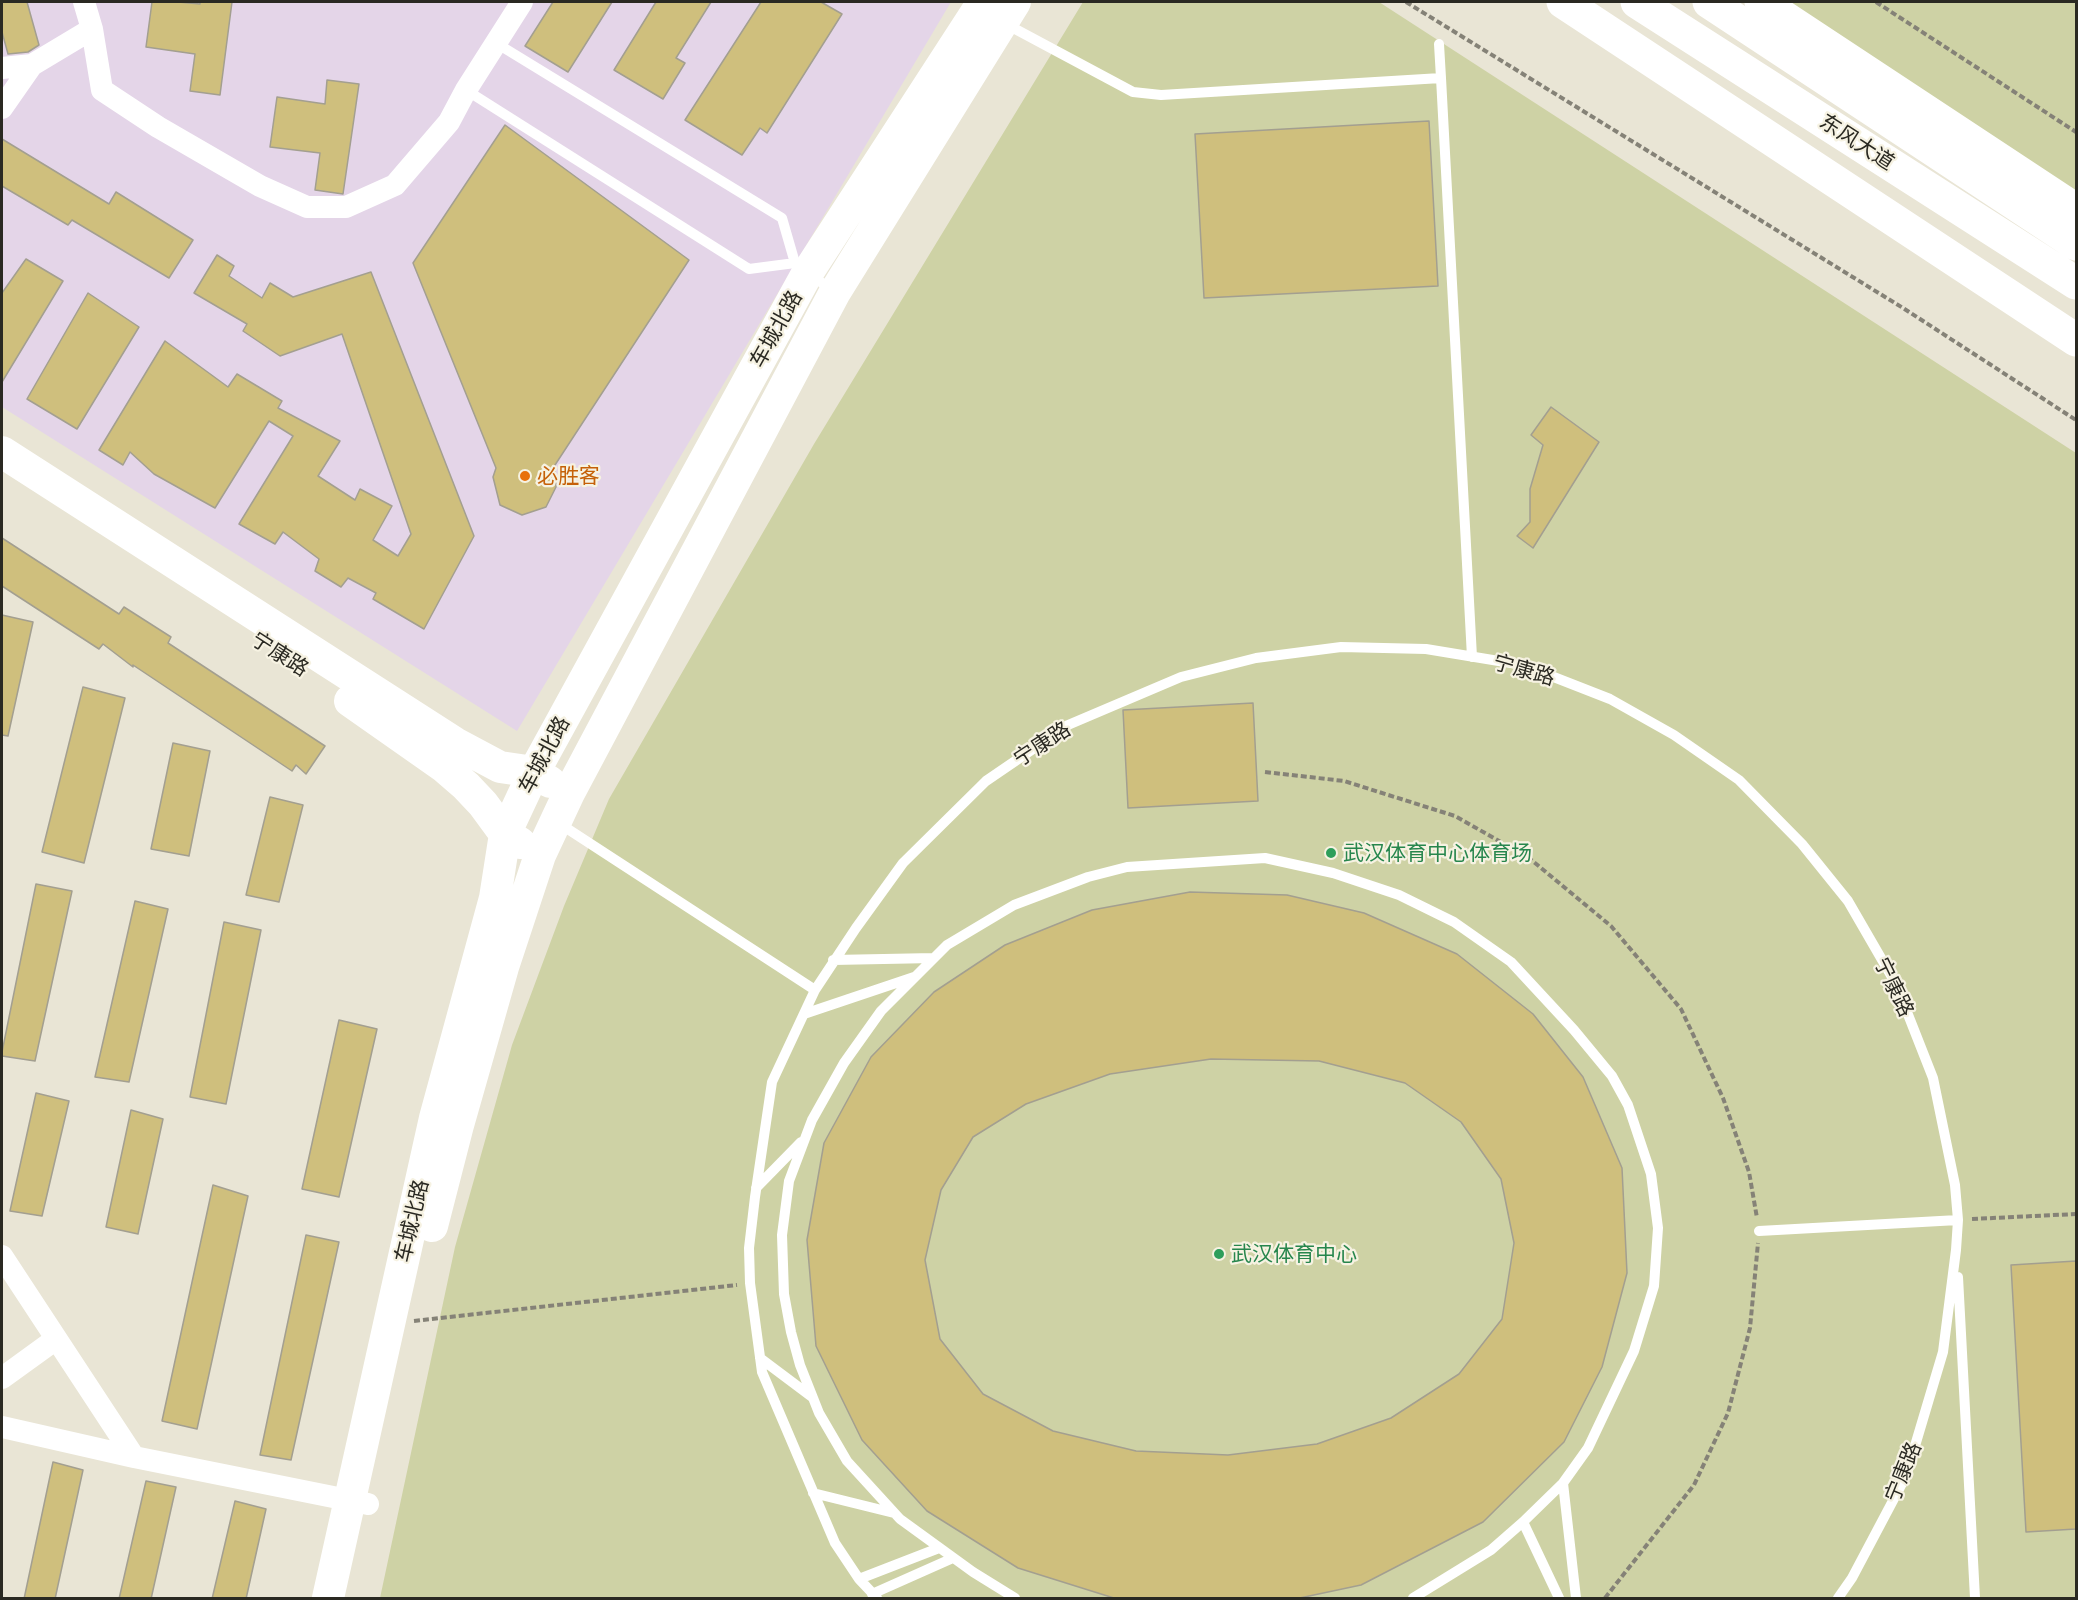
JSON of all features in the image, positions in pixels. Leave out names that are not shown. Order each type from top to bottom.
[{"type":"main road","points":[[1563,2],[2076,340]]},
{"type":"main road","name":"东风大道","points":[[1637,2],[2076,283]]},
{"type":"main road","name":"东风大道","points":[[1709,2],[2076,244]]},
{"type":"main road","points":[[1761,2],[2076,210]]},
{"type":"main road","name":"车城北路","points":[[348,1599],[358,1502],[435,1118],[495,898],[505,834],[534,772],[801,268],[1000,8]]},
{"type":"main road","name":"车城北路","points":[[328,1599],[358,1502],[458,1125],[503,967],[540,855],[569,793],[836,292],[1000,8]]},
{"type":"main road","points":[[2,452],[455,743],[500,767],[534,772],[569,793]]},
{"type":"main road","name":"宁康路","points":[[2,476],[330,687],[444,767],[483,804],[505,834],[540,855]]},
{"type":"street","points":[[84,2],[92,29],[102,90],[158,127],[260,186],[307,207],[346,207],[394,184],[449,122],[466,90],[522,2]]},
{"type":"street","points":[[2,108],[32,65],[92,29]]},
{"type":"street","points":[[2,68],[32,65]]},
{"type":"street","points":[[2,1256],[134,1457]]},
{"type":"street","points":[[2,1378],[56,1338]]},
{"type":"street","points":[[2,1427],[134,1457],[358,1502]]},
{"type":"lane","points":[[1000,8],[1132,92],[1161,95],[1441,78]]},
{"type":"lane","points":[[496,43],[782,218],[801,268],[836,292]]},
{"type":"lane","points":[[1438,44],[1472,657]]},
{"type":"lane","points":[[466,90],[749,270],[801,268]]},
{"type":"lane","name":"宁康路","points":[[874,1596],[859,1579],[835,1543],[762,1372],[750,1283],[750,1248],[756,1188],[772,1082],[815,990],[833,960],[903,863],[986,781],[1068,725],[1181,677],[1256,657],[1341,647],[1426,649],[1523,665],[1610,699],[1665,730],[1739,780],[1802,844],[1848,901],[1896,984],[1934,1078],[1955,1185],[1958,1220],[1956,1250],[1943,1352],[1906,1476],[1852,1578],[1838,1599]]},
{"type":"lane","points":[[556,822],[815,990]]},
{"type":"lane","points":[[1015,1599],[953,1558],[895,1514],[847,1461],[819,1413],[800,1365],[784,1294],[782,1235],[789,1181],[812,1120],[844,1063],[882,1011],[947,945],[1014,905],[1088,877],[1127,867],[1265,858],[1333,873],[1399,895],[1454,922],[1512,962],[1612,1076],[1628,1105],[1651,1174],[1658,1228],[1654,1286],[1634,1351],[1588,1448],[1563,1483],[1491,1550],[1413,1599]]},
{"type":"lane","points":[[833,960],[934,958]]},
{"type":"lane","points":[[804,1014],[916,976]]},
{"type":"lane","points":[[756,1188],[806,1137]]},
{"type":"lane","points":[[1759,1231],[1958,1220]]},
{"type":"lane","points":[[1956,1250],[1975,1599]]},
{"type":"lane","points":[[760,1358],[813,1398]]},
{"type":"lane","points":[[1563,1483],[1576,1599]]},
{"type":"lane","points":[[813,1493],[895,1514]]},
{"type":"lane","points":[[1523,1522],[1560,1599]]},
{"type":"lane","points":[[859,1579],[939,1548]]},
{"type":"lane","points":[[874,1596],[953,1558]]},
{"type":"path","points":[[1406,2],[1904,308],[2076,420]]},
{"type":"path","points":[[1876,2],[2076,132]]},
{"type":"path","points":[[1958,1220],[2076,1214]]},
{"type":"path","points":[[407,1322],[750,1283]]},
{"type":"shaded area","points":[[2,2],[951,2],[517,731],[2,407]]},
{"type":"green space","name":"武汉体育中心体育场","points":[[1083,2],[1379,2],[2076,453],[2076,1598],[380,1598],[455,1247],[512,1045],[564,906],[609,799],[814,444]]},
{"type":"green space","points":[[1766,2],[2076,2],[2076,203]]},
{"type":"building","points":[[2,2],[27,2],[39,45],[28,52],[8,54],[2,32]]},
{"type":"building","points":[[152,2],[200,4],[200,2],[232,2],[220,95],[190,91],[195,54],[146,47]]},
{"type":"building","points":[[553,2],[612,2],[568,72],[525,46]]},
{"type":"building","points":[[656,2],[711,2],[676,58],[685,63],[663,99],[614,70]]},
{"type":"building","points":[[761,2],[821,2],[842,14],[767,133],[760,128],[742,155],[685,120]]},
{"type":"building","points":[[327,80],[359,84],[343,194],[315,190],[320,153],[270,147],[277,97],[325,104]]},
{"type":"building","points":[[1429,121],[1438,286],[1204,298],[1195,134]]},
{"type":"building","points":[[505,125],[689,260],[555,465],[556,487],[546,507],[522,515],[500,505],[493,477],[496,468],[413,263]]},
{"type":"building","points":[[2,139],[109,204],[116,192],[193,240],[169,278],[72,220],[68,225],[2,186]]},
{"type":"building","points":[[217,255],[234,266],[229,276],[262,298],[270,283],[293,297],[371,272],[474,536],[424,629],[373,599],[376,593],[348,578],[341,587],[315,571],[319,559],[283,532],[275,544],[239,524],[293,436],[269,421],[215,508],[154,474],[130,452],[123,465],[99,450],[165,341],[228,387],[237,374],[282,401],[278,408],[340,441],[318,476],[355,500],[360,489],[392,506],[373,540],[398,556],[411,534],[342,334],[280,356],[243,331],[247,324],[194,293]]},
{"type":"building","points":[[26,259],[63,281],[2,382],[2,293]]},
{"type":"building","points":[[88,293],[139,327],[77,429],[27,399]]},
{"type":"building","points":[[1551,407],[1599,442],[1533,548],[1517,536],[1530,522],[1530,489],[1543,445],[1531,435]]},
{"type":"building","points":[[2,538],[119,614],[124,607],[171,637],[168,643],[325,746],[306,774],[296,765],[292,771],[133,665],[133,667],[103,644],[99,649],[2,586]]},
{"type":"building","points":[[2,615],[33,622],[8,736],[2,735]]},
{"type":"building","points":[[83,687],[125,698],[84,863],[42,852]]},
{"type":"building","points":[[1253,703],[1258,801],[1128,808],[1123,710]]},
{"type":"building","points":[[173,743],[210,751],[189,856],[151,849]]},
{"type":"building","points":[[270,797],[303,805],[279,902],[246,895]]},
{"type":"building","points":[[36,884],[72,891],[35,1061],[2,1056],[2,1052]]},
{"type":"building","points":[[1190,892],[1287,895],[1364,913],[1457,954],[1533,1014],[1583,1077],[1622,1168],[1627,1273],[1602,1367],[1564,1442],[1483,1522],[1361,1585],[1295,1599],[1117,1599],[1018,1568],[927,1511],[862,1440],[816,1346],[807,1240],[824,1143],[871,1057],[934,992],[1005,945],[1092,910]],"holes":[[[1211,1059],[1319,1061],[1405,1083],[1461,1122],[1501,1179],[1514,1243],[1502,1319],[1459,1374],[1391,1418],[1317,1444],[1228,1455],[1136,1451],[1053,1431],[983,1394],[940,1339],[925,1260],[941,1190],[973,1137],[1026,1104],[1110,1074]]]},
{"type":"building","points":[[135,901],[168,909],[129,1082],[95,1077]]},
{"type":"building","points":[[224,922],[261,930],[226,1104],[190,1097]]},
{"type":"building","points":[[339,1020],[377,1029],[339,1197],[302,1189]]},
{"type":"building","points":[[36,1093],[69,1101],[42,1216],[10,1211]]},
{"type":"building","points":[[131,1110],[163,1119],[138,1234],[106,1227]]},
{"type":"building","points":[[213,1185],[248,1196],[197,1429],[162,1421]]},
{"type":"building","points":[[306,1235],[339,1242],[291,1460],[260,1455]]},
{"type":"building","points":[[2076,1261],[2076,1529],[2026,1532],[2011,1265]]},
{"type":"building","points":[[53,1462],[83,1470],[55,1599],[24,1599]]},
{"type":"building","points":[[146,1481],[176,1487],[151,1599],[119,1599]]},
{"type":"building","points":[[235,1501],[266,1509],[246,1599],[212,1599]]},
{"type":"place","name":"必胜客","points":[[525,476]]},
{"type":"place","name":"武汉体育中心体育场","points":[[1331,853]]},
{"type":"place","name":"武汉体育中心","points":[[1219,1254]]}]
